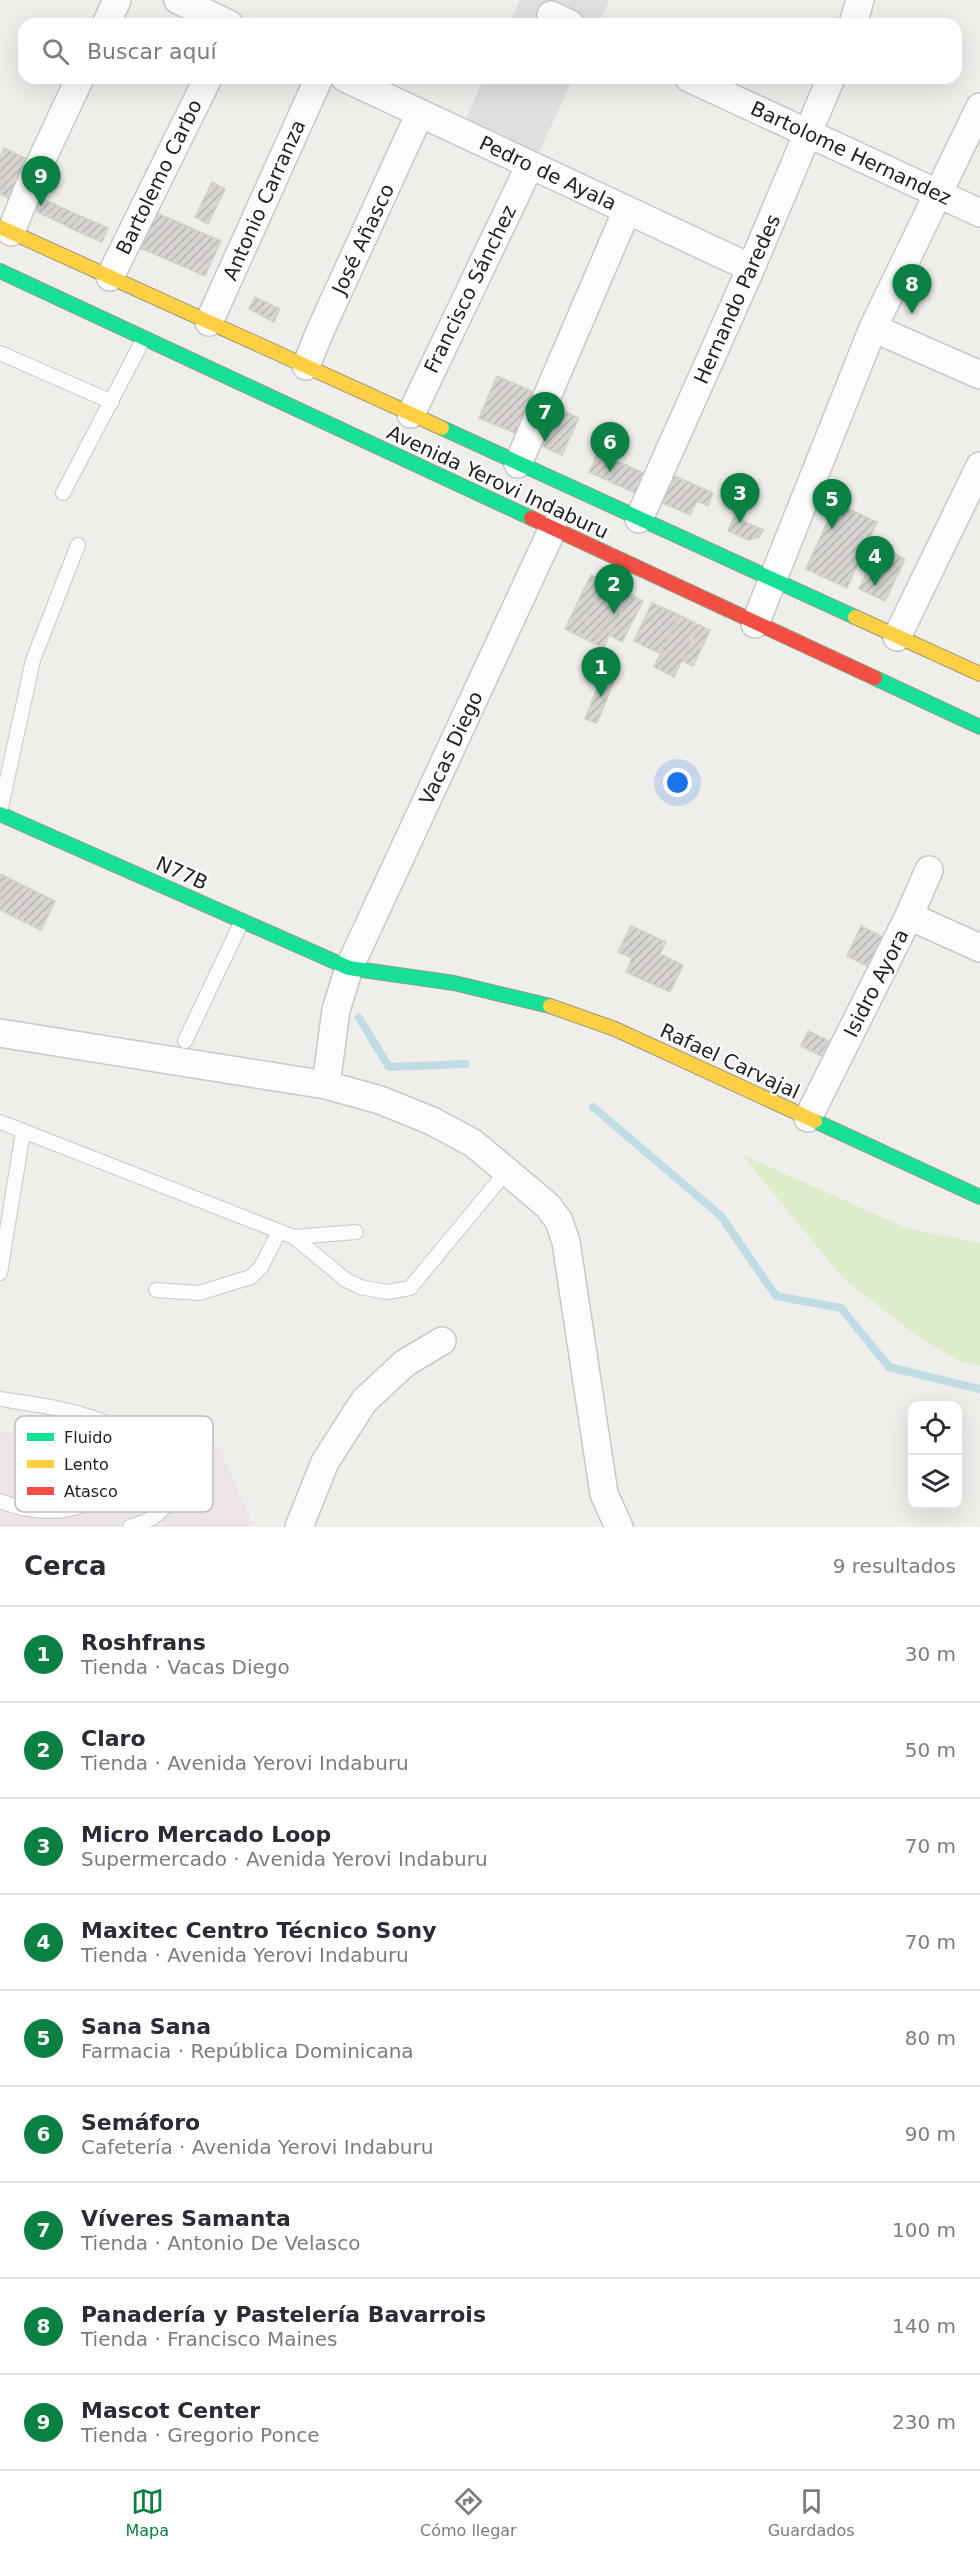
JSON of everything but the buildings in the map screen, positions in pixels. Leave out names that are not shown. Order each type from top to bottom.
[{"type":"street","points":[[109,18],[117,0]]},
{"type":"street","points":[[178,0],[216,18]]},
{"type":"street","points":[[855,18],[860,0]]},
{"type":"street","points":[[6,229],[28,189],[77,84]]},
{"type":"street","name":"Bartolemo Carbo","points":[[110,277],[205,84]]},
{"type":"street","name":"Antonio Carranza","points":[[209,322],[316,84]]},
{"type":"street","name":"Pedro de Ayala","points":[[358,84],[751,268]]},
{"type":"street","name":"Bartolome Hernandez","points":[[701,84],[980,213]]},
{"type":"street","name":"Hernando Paredes","points":[[639,519],[751,268],[828,84]]},
{"type":"street","points":[[755,624],[873,328],[936,193],[980,107]]},
{"type":"street","name":"José Añasco","points":[[306,366],[420,113]]},
{"type":"street","name":"Francisco Sánchez","points":[[411,414],[530,165]]},
{"type":"street","points":[[518,464],[627,210]]},
{"type":"street","name":"Avenida Yerovi Indaburu","points":[[6,229],[980,674]]},
{"type":"street","name":"Avenida Yerovi Indaburu","points":[[0,271],[980,727]]},
{"type":"street","points":[[873,328],[980,375]]},
{"type":"street","points":[[897,637],[980,466]]},
{"type":"street","name":"Vacas Diego","points":[[326,1085],[336,1010],[349,968],[553,528]]},
{"type":"street","name":"N77B","points":[[0,813],[349,968]]},
{"type":"street","points":[[909,916],[929,870]]},
{"type":"street","name":"Isidro Ayora","points":[[808,1118],[909,916],[980,948]]},
{"type":"street","name":"Rafael Carvajal","points":[[349,968],[454,983],[542,1003],[615,1029],[980,1197]]},
{"type":"street","points":[[0,1033],[326,1085],[380,1100],[432,1121],[472,1143],[548,1206],[558,1221],[566,1242],[604,1494],[619,1527]]},
{"type":"street","points":[[299,1527],[326,1462],[364,1401],[405,1363],[441,1341]]},
{"type":"lane","points":[[63,493],[144,338]]},
{"type":"lane","points":[[0,353],[112,402]]},
{"type":"lane","points":[[0,813],[33,660],[78,545]]},
{"type":"lane","points":[[185,1041],[242,921]]},
{"type":"lane","points":[[0,1122],[294,1237],[346,1280],[360,1287],[387,1292],[410,1288],[506,1172]]},
{"type":"lane","points":[[0,1273],[23,1132]]},
{"type":"lane","points":[[156,1290],[199,1293],[250,1277],[261,1267],[279,1232]]},
{"type":"lane","points":[[294,1237],[356,1232]]},
{"type":"lane","points":[[0,1399],[67,1409],[91,1416]]},
{"type":"lane","points":[[0,1501],[15,1507]]},
{"type":"lane","points":[[130,1527],[152,1518],[159,1512]]},
{"type":"shaded area","points":[[520,0],[609,0],[601,18],[512,18]]},
{"type":"shaded area","points":[[481,84],[570,84],[539,153],[466,119]]},
{"type":"shaded area","points":[[0,1432],[15,1434],[15,1512],[213,1512],[213,1447],[219,1447],[254,1527],[0,1527]]},
{"type":"green space","points":[[741,1154],[909,1229],[980,1243],[980,1366],[960,1361],[918,1337],[843,1278]]},
{"type":"waterway","points":[[359,1018],[389,1067],[466,1064]]},
{"type":"waterway","points":[[593,1107],[721,1216],[776,1296],[841,1308],[889,1367],[980,1389]]},
{"type":"traffic: fast","points":[[0,271],[531,518]]},
{"type":"traffic: fast","points":[[442,428],[855,617]]},
{"type":"traffic: fast","points":[[875,678],[980,727]]},
{"type":"traffic: fast","points":[[0,814],[349,968],[454,983],[550,1006]]},
{"type":"traffic: fast","points":[[815,1121],[980,1197]]},
{"type":"traffic: slow","points":[[0,227],[442,428]]},
{"type":"traffic: slow","points":[[855,617],[980,674]]},
{"type":"traffic: slow","points":[[550,1006],[615,1029],[815,1121]]},
{"type":"traffic: jam","points":[[531,518],[875,678]]},
{"type":"place","name":"Mascot Center","points":[[41,206]]},
{"type":"place","name":"Panadería y Pastelería Bavarrois","points":[[912,314]]},
{"type":"place","name":"Víveres Samanta","points":[[545,442]]},
{"type":"place","name":"Semáforo","points":[[610,472]]},
{"type":"place","name":"Micro Mercado Loop","points":[[740,523]]},
{"type":"place","name":"Sana Sana","points":[[832,529]]},
{"type":"place","name":"Maxitec Centro Técnico Sony","points":[[875,586]]},
{"type":"place","name":"Claro","points":[[614,614]]},
{"type":"place","name":"Roshfrans","points":[[601,697]]}]
